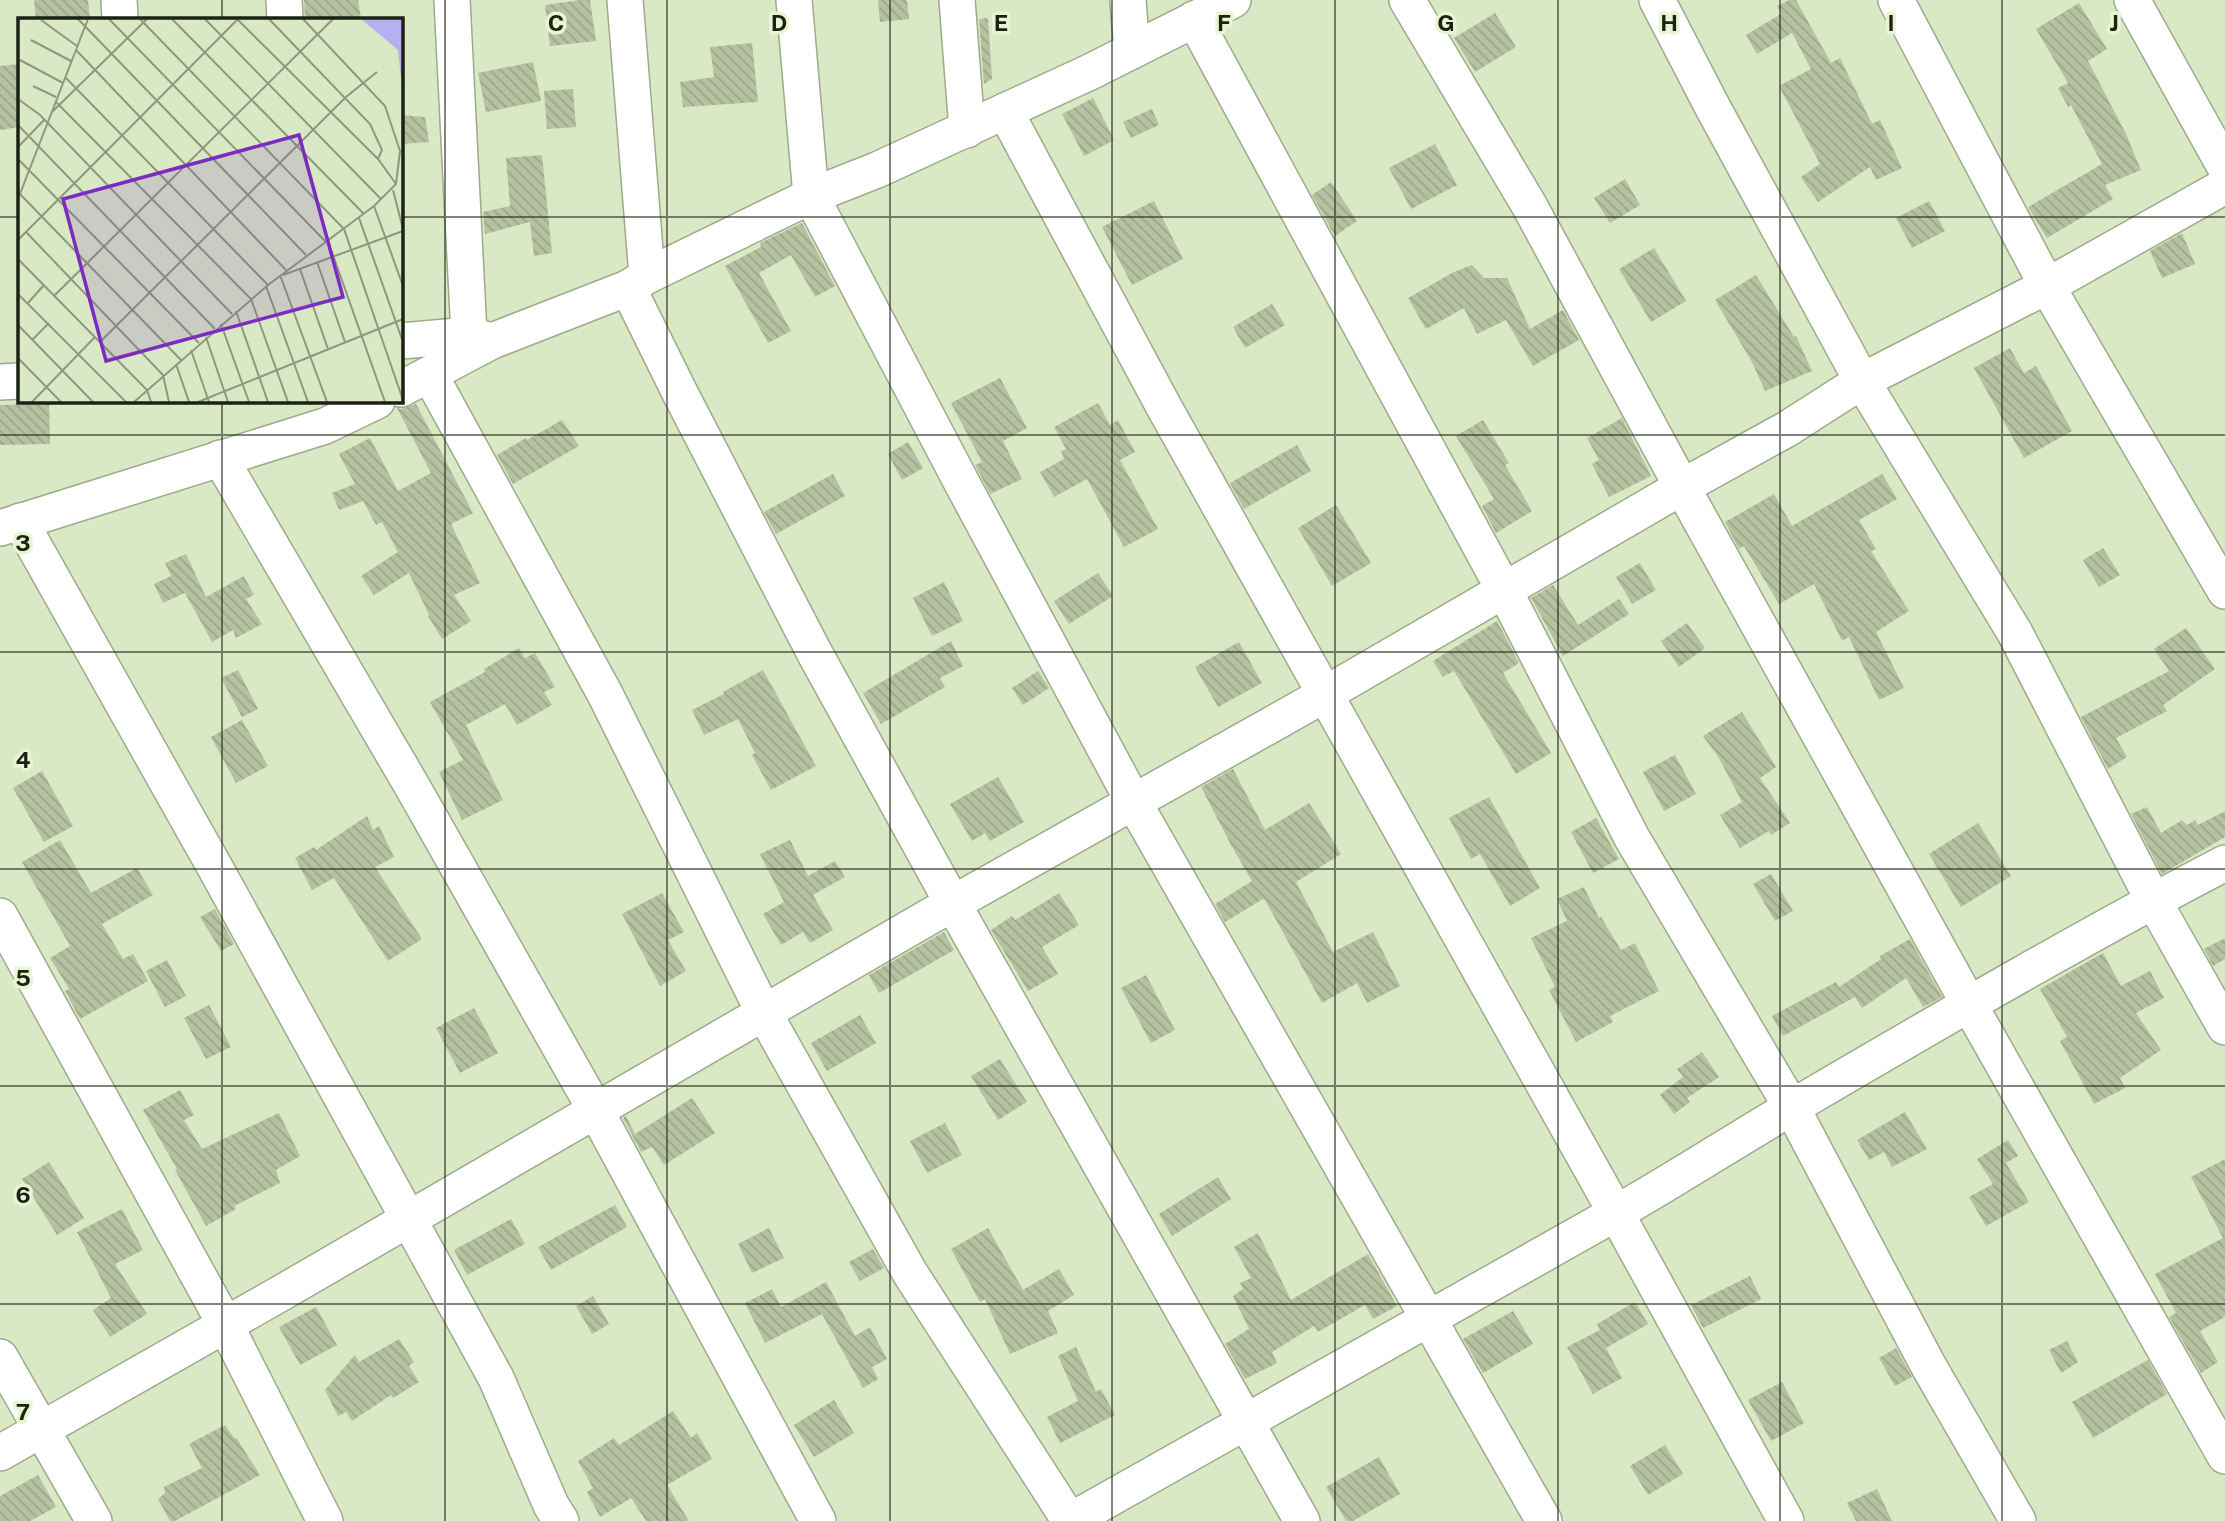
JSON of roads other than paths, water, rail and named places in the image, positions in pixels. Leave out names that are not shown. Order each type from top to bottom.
[{"type":"street","points":[[119,0],[120,18]]},
{"type":"street","points":[[284,0],[285,18]]},
{"type":"street","points":[[452,0],[481,338]]},
{"type":"street","points":[[625,0],[637,282],[680,393],[814,652],[953,904],[1302,1521]]},
{"type":"street","points":[[794,0],[811,196],[1133,802],[1544,1521]]},
{"type":"street","points":[[957,0],[967,130]]},
{"type":"street","points":[[1128,0],[1132,51]]},
{"type":"street","points":[[1233,0],[967,130],[811,196],[637,282],[481,338],[415,382],[605,694],[764,1013],[910,1273],[1070,1521],[1691,1170],[1792,1108],[2153,900],[2225,863]]},
{"type":"street","points":[[1408,0],[1529,205],[1970,1006],[2225,1456]]},
{"type":"street","points":[[1657,0],[1862,382],[2015,633],[2153,900],[2225,1027]]},
{"type":"street","points":[[1896,0],[2047,286],[2225,591]]},
{"type":"street","points":[[2132,0],[2225,167]]},
{"type":"street","points":[[1194,19],[1504,590],[1632,838],[1792,1108],[1928,1365],[2018,1521]]},
{"type":"street","points":[[1005,111],[1164,407],[1786,1521]]},
{"type":"street","points":[[0,1453],[953,904],[1787,429],[1862,382],[2047,286],[2225,186]]},
{"type":"street","points":[[402,341],[481,338]]},
{"type":"street","points":[[0,383],[18,381]]},
{"type":"street","points":[[375,402],[325,426],[10,525],[217,871],[496,1378],[545,1494],[561,1521]]},
{"type":"street","points":[[220,458],[412,786],[596,1111],[818,1521]]},
{"type":"street","points":[[0,916],[225,1324],[324,1521]]},
{"type":"street","points":[[0,1357],[94,1521]]}]
